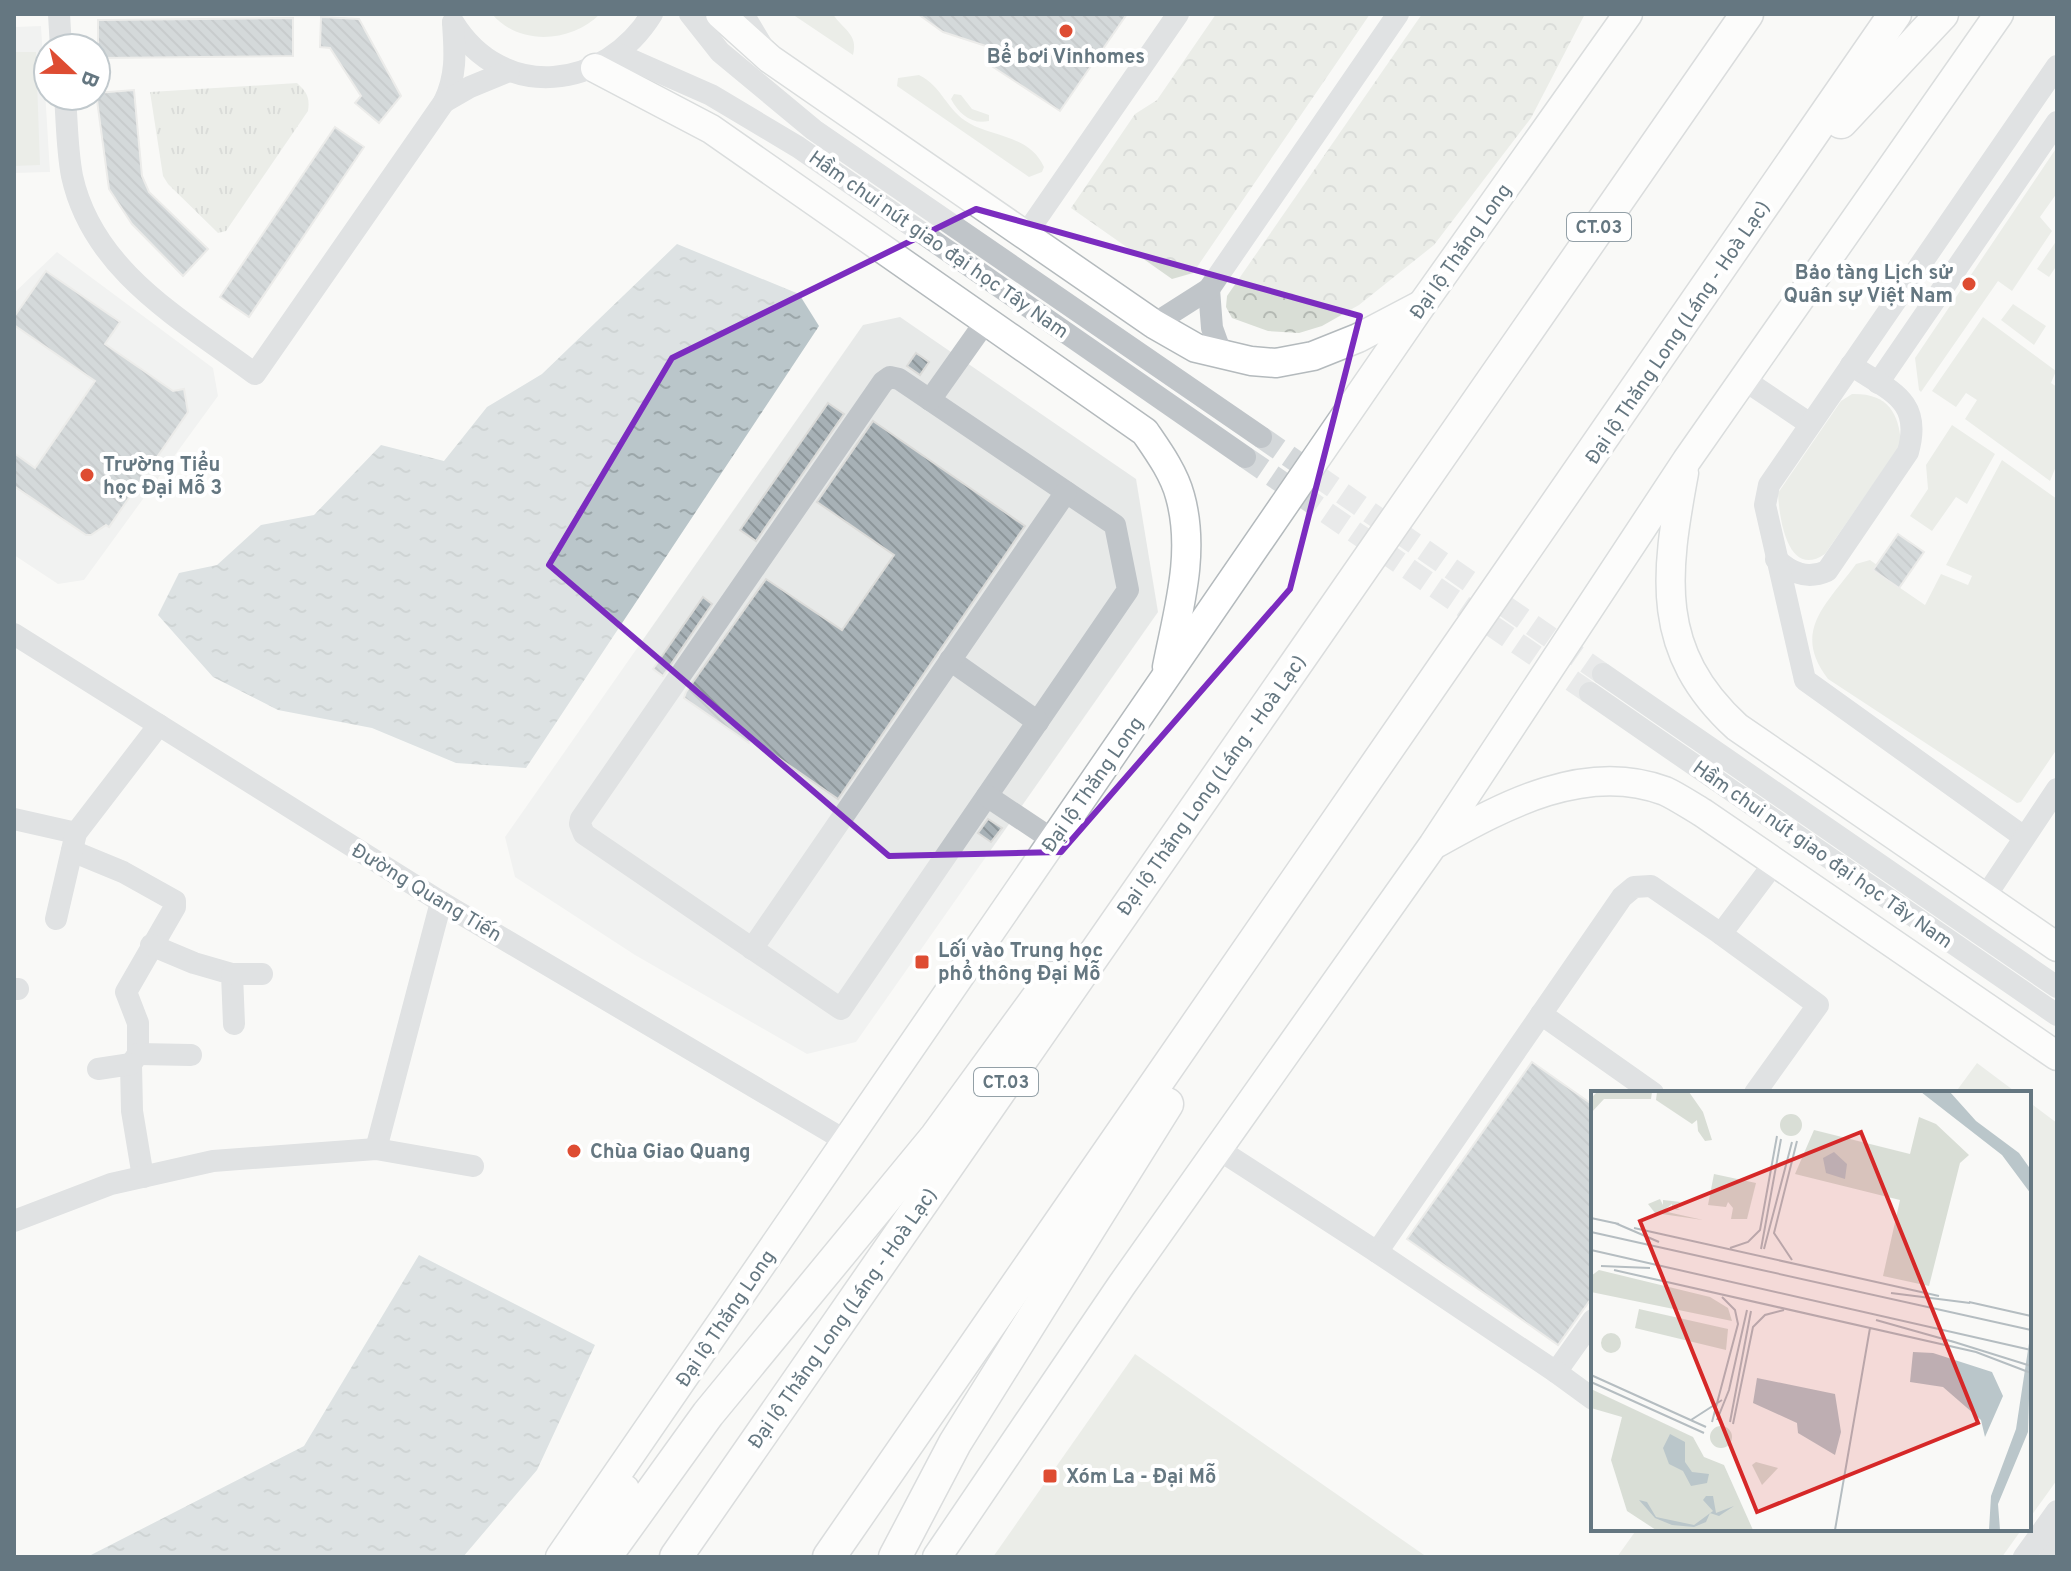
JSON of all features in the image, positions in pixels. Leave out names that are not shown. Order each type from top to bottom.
[{"type":"highway","points":[[1451,440],[1509,327],[1722,14]]},
{"type":"highway","name":"Đại lộ Thăng Long (Láng - Hoà Lạc)","points":[[676,1557],[1747,14]]},
{"type":"highway","name":"Đại lộ Thăng Long (Láng - Hoà Lạc)","points":[[829,1557],[1895,14]]},
{"type":"highway","points":[[1630,401],[1730,286],[1828,136],[1942,14]]},
{"type":"highway","points":[[605,1557],[708,1414],[936,1137],[1177,806],[1335,606]]},
{"type":"highway","points":[[895,1557],[955,1443],[1189,1067],[1330,864],[1399,734]]},
{"type":"main road","points":[[720,14],[770,59],[1154,324],[1196,348],[1276,363],[1313,356],[1358,338],[1423,303]]},
{"type":"main road","name":"Đại lộ Thăng Long","points":[[560,1557],[1423,303],[1628,14]]},
{"type":"main road","points":[[937,1557],[1121,1286],[1433,845],[1687,460],[1999,14]]},
{"type":"main road","points":[[607,61],[660,100],[711,129],[1145,432],[1164,460],[1180,495],[1186,533],[1186,574],[1164,680]]},
{"type":"main road","points":[[1687,460],[1673,533],[1670,572],[1672,611],[1683,654],[1705,693],[1737,727],[2057,947]]},
{"type":"main road","points":[[1433,845],[1535,794],[1580,783],[1620,781],[1666,792],[1703,813],[2057,1056]]},
{"type":"main road","points":[[591,1557],[672,1396]]},
{"type":"street","points":[[451,18],[462,37],[481,56],[509,71],[560,77],[607,61],[640,34],[652,14]]},
{"type":"street","name":"Hầm chui nút giao đại học Tây Nam","points":[[690,14],[720,52],[814,130],[1261,437]]},
{"type":"street","points":[[743,14],[770,59]]},
{"type":"street","points":[[1026,234],[1178,14]]},
{"type":"street","points":[[1154,324],[1209,289],[1398,14]]},
{"type":"street","points":[[66,112],[71,173],[78,198],[109,256],[148,295],[255,374],[444,102],[456,66],[451,18]]},
{"type":"street","name":"Hầm chui nút giao đại học Tây Nam","points":[[607,61],[711,95],[798,147],[1245,457]]},
{"type":"street","points":[[2024,837],[1805,680],[1765,505],[1769,485],[2057,66]]},
{"type":"street","points":[[444,102],[509,71]]},
{"type":"street","points":[[1878,383],[2057,122]]},
{"type":"street","points":[[1209,289],[1212,328],[1221,353]]},
{"type":"street","points":[[930,400],[986,321]]},
{"type":"street","points":[[1776,559],[1788,571],[1804,576],[1816,576],[1827,571],[1908,452],[1913,435],[1912,416],[1907,404],[1851,365]]},
{"type":"street","points":[[894,377],[930,400],[1115,525],[1128,590],[841,1009],[584,834],[580,824],[883,382],[894,377]]},
{"type":"street","points":[[1743,379],[1810,424]]},
{"type":"street","points":[[752,949],[1066,492]]},
{"type":"street","name":"Đường Quang Tiến","points":[[14,634],[441,902],[846,1141]]},
{"type":"street","points":[[950,660],[1038,722]]},
{"type":"street","name":"Hầm chui nút giao đại học Tây Nam","points":[[1603,674],[2057,987]]},
{"type":"street","name":"Hầm chui nút giao đại học Tây Nam","points":[[1590,693],[2057,1015]]},
{"type":"street","points":[[56,919],[74,842],[159,725]]},
{"type":"street","points":[[1985,897],[2057,789]]},
{"type":"street","points":[[987,796],[1053,840]]},
{"type":"street","points":[[14,819],[74,842],[173,899],[175,907],[126,992],[138,1023],[132,1111],[143,1177]]},
{"type":"street","points":[[1721,934],[1775,862]]},
{"type":"street","points":[[1377,1252],[1622,897],[1634,887],[1651,886],[1818,1005],[1756,1091]]},
{"type":"street","points":[[376,1149],[441,902]]},
{"type":"street","points":[[151,945],[194,963],[232,974],[262,974]]},
{"type":"street","points":[[232,974],[234,1024]]},
{"type":"street","points":[[1541,1014],[1650,1091]]},
{"type":"street","points":[[98,1069],[134,1059],[191,1055]]},
{"type":"street","points":[[14,1221],[111,1184],[213,1161],[376,1149],[473,1166]]},
{"type":"street","points":[[1218,1149],[1377,1252],[1591,1398]]},
{"type":"street","points":[[1556,1372],[1591,1323]]},
{"type":"street","points":[[2024,1557],[2051,1519]]},
{"type":"street","points":[[2051,1519],[2051,1557]]},
{"type":"highlighted area","points":[[976,209],[1360,316],[1290,589],[1061,852],[889,856],[549,565],[672,358]]},
{"type":"shaded area","points":[[41,26],[41,32],[32,32],[32,112],[46,112],[50,172],[14,173],[14,27]]},
{"type":"shaded area","name":"Trường Tiểu học Đại Mỗ 3","points":[[57,252],[213,368],[218,396],[84,580],[58,584],[14,555],[14,293]]},
{"type":"shaded area","points":[[900,317],[1136,479],[1158,612],[856,1042],[807,1054],[635,955],[515,877],[505,837],[863,325]]},
{"type":"green space","points":[[492,14],[600,14],[575,30],[546,37],[517,32]]},
{"type":"green space","points":[[792,14],[833,14],[852,37],[853,55]]},
{"type":"green space","points":[[1216,14],[1370,14],[1193,273],[1172,279],[1071,208],[1135,114],[1157,100]]},
{"type":"green space","points":[[1422,14],[1585,14],[1531,118],[1434,245],[1359,305],[1322,326],[1299,333],[1268,331],[1232,318],[1226,307],[1227,296]]},
{"type":"green space","points":[[14,52],[32,52],[32,112],[38,112],[40,165],[14,166]]},
{"type":"green space","points":[[919,75],[933,85],[961,118],[1030,149],[1044,167],[1042,172],[1029,177],[897,86],[898,78]]},
{"type":"green space","points":[[297,83],[307,96],[308,111],[226,231],[218,233],[163,176],[150,92]]},
{"type":"green space","points":[[954,94],[961,95],[972,109],[989,115],[989,121],[972,120],[962,114],[951,99]]},
{"type":"green space","points":[[2057,147],[2057,193],[2040,217],[2052,231],[2012,291],[1998,281],[1921,392],[1915,358]]},
{"type":"green space","points":[[2057,240],[2057,265],[2049,277],[2037,269]]},
{"type":"green space","points":[[2013,304],[2046,326],[2034,345],[2001,320]]},
{"type":"green space","points":[[1983,317],[2056,371],[2051,383],[2057,387],[2057,464],[2050,481],[1965,419],[1977,400],[1966,393],[1956,407],[1932,391]]},
{"type":"green space","points":[[1852,394],[1874,397],[1889,407],[1897,423],[1901,444],[1825,554],[1812,560],[1802,559],[1794,552],[1783,529],[1778,493],[1841,401]]},
{"type":"green space","points":[[1952,425],[1995,454],[1967,504],[1956,497],[1932,531],[1910,516],[1928,489],[1926,465]]},
{"type":"green space","points":[[2002,460],[2057,499],[2057,749],[2021,802],[2017,803],[1828,679],[1817,662],[1813,646],[1817,618],[1856,564],[1870,560],[1877,565],[1874,570],[1925,605],[1941,574],[1968,585],[1972,576],[1946,565]]},
{"type":"green space","points":[[1977,1063],[2014,1091],[1956,1091]]},
{"type":"green space","points":[[2031,1104],[2057,1123],[2057,1480],[2031,1516]]},
{"type":"green space","points":[[1135,1354],[1427,1557],[993,1557]]},
{"type":"green space","points":[[1636,1531],[2021,1531],[2002,1557],[1617,1557]]},
{"type":"water","points":[[677,244],[799,294],[819,326],[526,768],[456,763],[372,728],[278,710],[213,677],[158,615],[179,573],[217,565],[261,525],[314,515],[381,445],[444,461],[487,407],[542,374]]},
{"type":"water","points":[[419,1255],[595,1345],[537,1470],[463,1557],[87,1557],[304,1446]]},
{"type":"building","points":[[918,14],[1127,14],[1060,111],[987,63],[986,46],[943,32]]},
{"type":"building","points":[[321,17],[359,19],[401,96],[379,123],[355,103],[361,96],[330,48],[320,47]]},
{"type":"building","points":[[293,18],[293,56],[112,58],[112,32],[98,32],[98,20]]},
{"type":"building","points":[[134,90],[142,176],[149,192],[208,249],[183,276],[132,224],[109,189],[99,112],[112,112],[112,92]]},
{"type":"building","points":[[335,127],[364,147],[249,317],[220,297]]},
{"type":"building","points":[[46,271],[120,322],[105,344],[173,391],[184,389],[188,412],[109,527],[106,525],[91,535],[86,535],[14,486],[14,453],[35,468],[95,381],[14,325],[14,317]]},
{"type":"building","points":[[916,353],[929,362],[920,375],[907,366]]},
{"type":"building","points":[[828,403],[844,414],[756,541],[740,530]]},
{"type":"building","points":[[873,421],[1025,526],[838,799],[751,739],[749,743],[684,698],[766,579],[842,630],[894,555],[817,502]]},
{"type":"building","points":[[1898,534],[1924,552],[1899,588],[1873,570]]},
{"type":"building","points":[[703,597],[712,604],[663,676],[653,669]]},
{"type":"building","points":[[988,819],[1002,828],[991,842],[978,833]]},
{"type":"building","points":[[1532,1062],[1591,1104],[1591,1299],[1558,1345],[1407,1239]]},
{"type":"tunnel","points":[[1261,437],[1603,674]]},
{"type":"tunnel","points":[[1245,457],[1590,693]]},
{"type":"place","name":"Bể bơi Vinhomes","points":[[1066,31]]},
{"type":"place","name":"Bảo tàng Lịch sử Quân sự Việt Nam","points":[[1969,284]]},
{"type":"place","name":"Trường Tiểu học Đại Mỗ 3","points":[[87,475]]},
{"type":"place","name":"Lối vào Trung học phổ thông Đại Mỗ","points":[[922,962]]},
{"type":"place","name":"Chùa Giao Quang","points":[[574,1151]]},
{"type":"place","name":"Xóm La - Đại Mỗ","points":[[1050,1476]]}]
